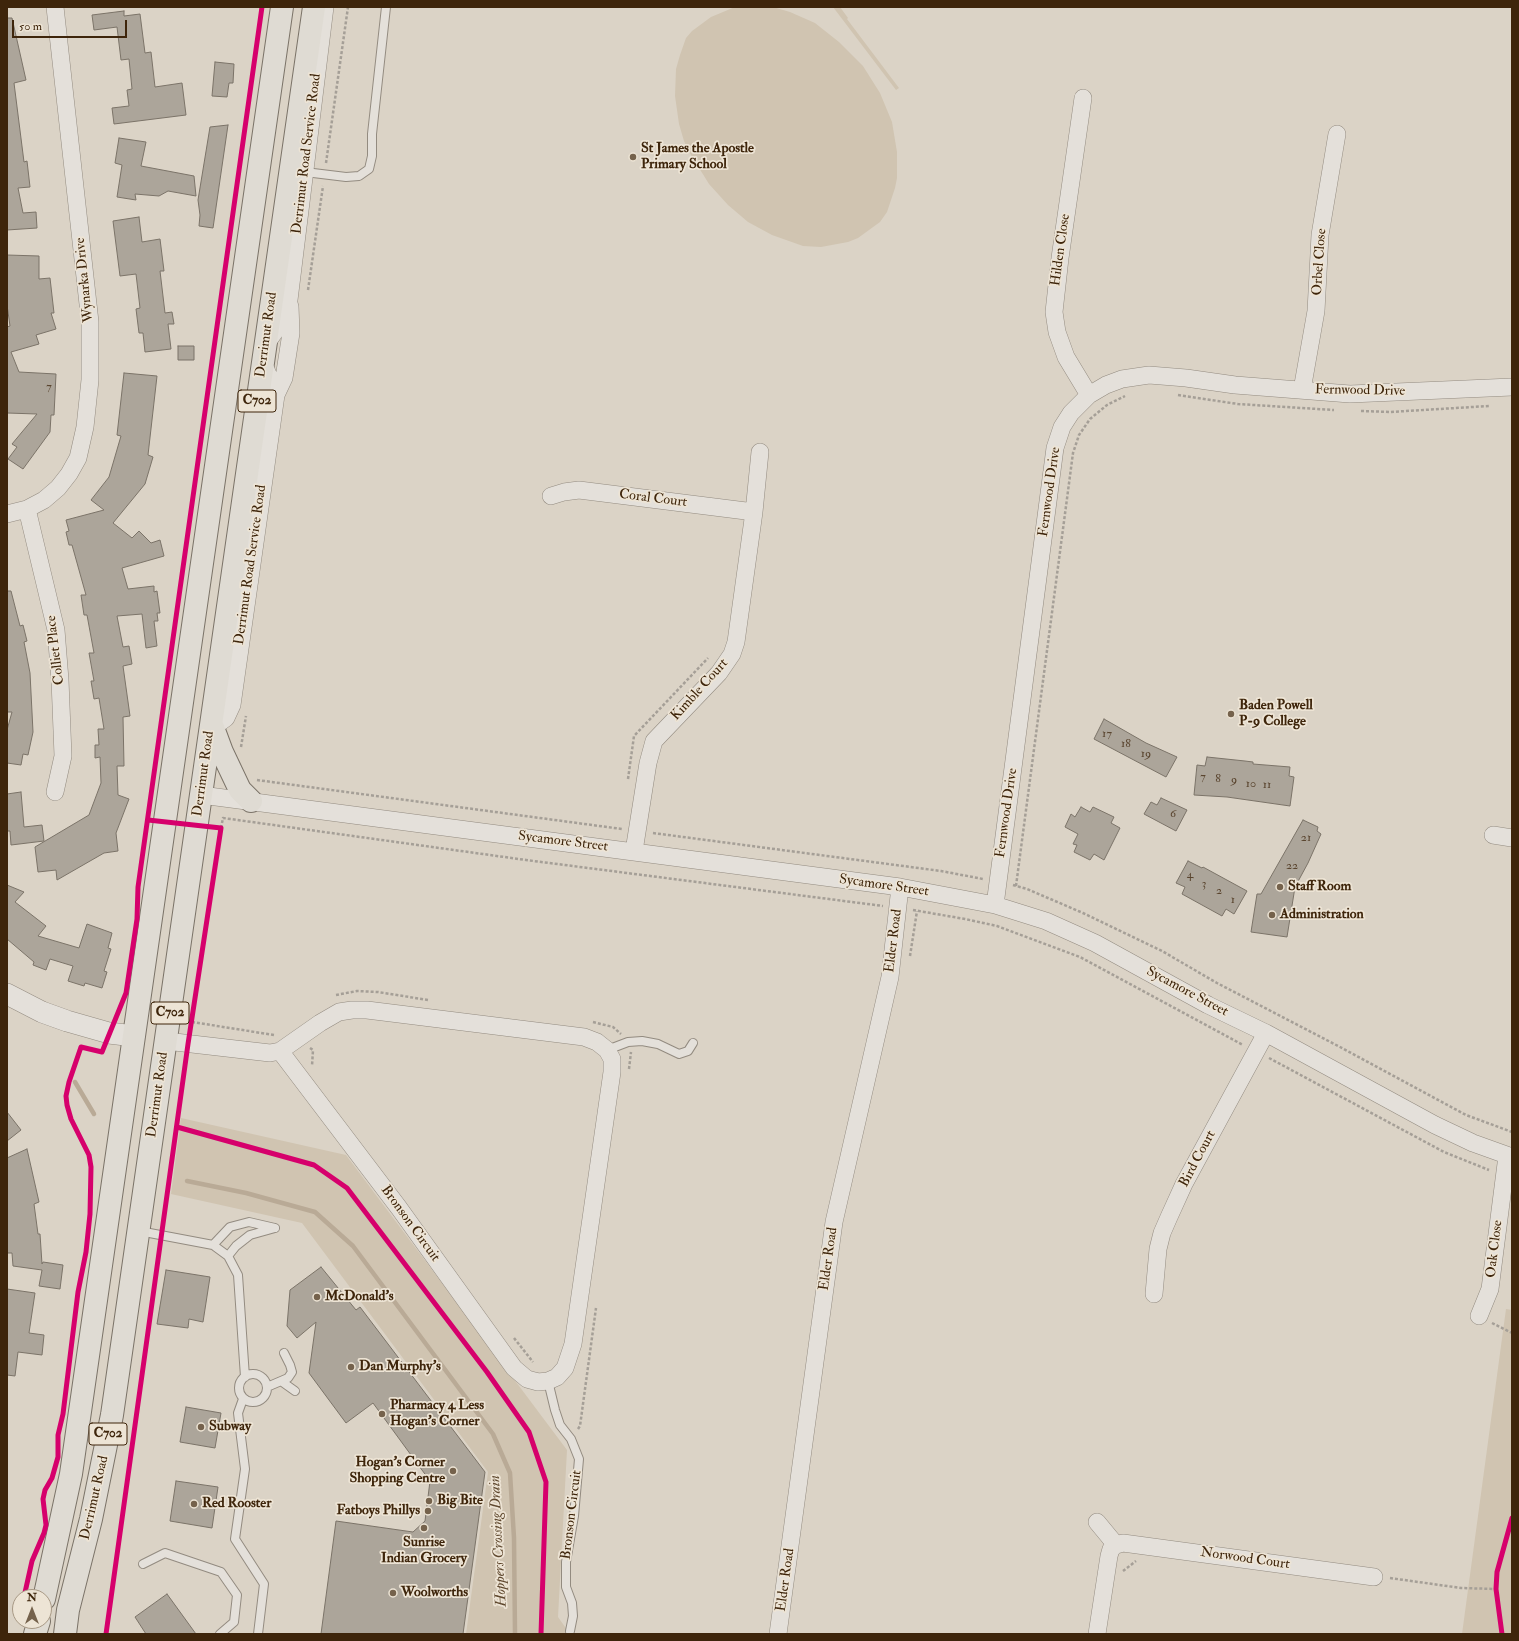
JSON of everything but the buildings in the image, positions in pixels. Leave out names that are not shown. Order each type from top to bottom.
[{"type":"highway","name":"Derrimut Road","points":[[46,1589],[71,1474],[210,517],[282,7]]},
{"type":"highway","name":"Derrimut Road","points":[[65,1634],[68,1610],[91,1518],[112,1415],[314,7]]},
{"type":"highway","points":[[210,517],[224,516],[235,503],[246,476]]},
{"type":"highway","points":[[211,722],[222,752],[240,790],[251,801]]},
{"type":"highway","points":[[170,791],[201,795]]},
{"type":"highway","points":[[134,1036],[166,1041]]},
{"type":"highway","points":[[107,1227],[139,1231]]},
{"type":"highway","points":[[65,1505],[80,1474],[89,1460],[105,1451]]},
{"type":"street","name":"Wynarka Drive","points":[[7,514],[28,509],[44,500],[58,488],[69,474],[78,458],[85,427],[90,380],[90,322],[55,7]]},
{"type":"street","name":"Derrimut Road Service Road","points":[[276,395],[270,379],[264,354],[283,320],[289,300],[325,7]]},
{"type":"street","name":"Hilden Close","points":[[1083,98],[1058,273],[1054,312],[1057,332],[1066,357],[1089,395]]},
{"type":"street","name":"Orbel Close","points":[[1302,390],[1316,311],[1320,235],[1337,134]]},
{"type":"street","name":"Derrimut Road Service Road","points":[[211,722],[219,723],[226,718],[232,705],[276,395],[284,378],[291,332],[291,311],[289,300]]},
{"type":"street","name":"Fernwood Drive","points":[[995,904],[1055,448],[1065,423],[1071,413],[1089,395],[1122,379],[1149,375],[1186,378],[1235,385],[1350,394],[1512,387]]},
{"type":"street","name":"Kimble Court","points":[[634,851],[648,763],[654,741],[718,673],[732,654],[736,642],[754,512],[760,452]]},
{"type":"street","name":"Coral Court","points":[[551,496],[579,490],[754,512]]},
{"type":"street","name":"Colliet Place","points":[[28,509],[56,630],[60,680],[63,756],[55,792]]},
{"type":"street","name":"Sycamore Street","points":[[201,795],[900,887],[995,904],[1046,921],[1094,943],[1208,1005],[1266,1033],[1435,1125],[1473,1144],[1510,1156]]},
{"type":"street","points":[[1493,835],[1512,838]]},
{"type":"street","name":"Elder Road","points":[[778,1634],[834,1222],[890,977],[900,887]]},
{"type":"street","points":[[7,994],[42,1012],[67,1021],[109,1033],[134,1036]]},
{"type":"street","points":[[166,1041],[270,1053],[280,1043],[339,1012],[367,1010],[584,1037],[597,1042],[607,1050],[612,1059],[612,1072],[574,1344],[565,1368],[557,1377],[548,1381]]},
{"type":"street","name":"Bird Court","points":[[1154,1294],[1158,1249],[1166,1222],[1184,1184],[1266,1033]]},
{"type":"street","name":"Bronson Circuit","points":[[280,1043],[514,1368],[527,1379],[538,1382],[548,1381]]},
{"type":"street","name":"Oak Close","points":[[1479,1316],[1490,1288],[1510,1156]]},
{"type":"street","points":[[1097,1522],[1116,1545],[1111,1549],[1106,1566],[1097,1634]]},
{"type":"street","name":"Norwood Court","points":[[1116,1545],[1129,1543],[1374,1577]]},
{"type":"lane","points":[[305,172],[346,177],[359,176],[369,169],[372,156],[372,134],[386,7]]},
{"type":"lane","points":[[607,1050],[628,1042],[642,1041],[658,1044],[679,1054],[688,1051],[693,1043]]},
{"type":"lane","points":[[213,1244],[230,1227],[249,1222],[275,1228],[250,1234],[236,1246],[228,1256]]},
{"type":"lane","points":[[139,1231],[213,1244],[228,1256],[238,1276],[245,1376],[238,1390],[243,1399],[247,1402],[259,1402],[267,1393],[266,1382],[262,1377],[256,1374],[245,1376]]},
{"type":"lane","points":[[267,1387],[288,1378],[292,1372],[284,1353]]},
{"type":"lane","points":[[281,1381],[295,1391]]},
{"type":"lane","name":"Bronson Circuit","points":[[548,1381],[560,1425],[572,1440],[579,1459],[574,1516],[566,1562],[566,1587],[572,1603],[573,1616],[570,1631]]},
{"type":"lane","points":[[243,1399],[238,1413],[245,1469],[235,1539],[264,1584],[258,1634]]},
{"type":"lane","points":[[143,1564],[165,1552],[221,1572],[237,1595],[234,1622],[220,1634]]},
{"type":"path","points":[[1016,886],[1073,453],[1079,435],[1090,419],[1107,405],[1130,394]]},
{"type":"path","points":[[1176,395],[1238,404],[1336,410]]},
{"type":"path","points":[[1359,411],[1390,412],[1497,405]]},
{"type":"path","points":[[627,782],[634,736],[714,652]]},
{"type":"path","points":[[197,825],[221,828],[220,836]]},
{"type":"path","points":[[909,961],[918,911]]},
{"type":"path","points":[[335,996],[341,993],[357,991],[431,1000]]},
{"type":"path","points":[[188,1044],[193,1014]]},
{"type":"path","points":[[586,1021],[613,1027],[621,1033],[628,1042],[631,1053],[628,1077]]},
{"type":"path","points":[[192,1022],[280,1043]]},
{"type":"path","points":[[572,1440],[580,1426],[597,1302]]},
{"type":"path","points":[[1479,1316],[1512,1333]]},
{"type":"path","points":[[1121,1572],[1154,1547]]},
{"type":"path","points":[[1374,1577],[1461,1588],[1496,1589]]},
{"type":"shaded area","points":[[735,7],[773,7],[790,12],[815,23],[839,42],[863,66],[880,93],[892,122],[897,152],[897,178],[887,212],[880,222],[858,238],[848,242],[821,247],[803,246],[772,235],[748,222],[728,205],[709,184],[691,155],[684,141],[679,124],[675,96],[676,69],[680,55],[686,38],[692,31],[711,17]]},
{"type":"shaded area","points":[[833,7],[840,7],[848,18],[847,19],[899,88],[896,90]]},
{"type":"shaded area","points":[[181,1118],[346,1155],[567,1450],[558,1617],[570,1634],[466,1634],[488,1472],[302,1223],[171,1194]]},
{"type":"shaded area","points":[[1506,1309],[1512,1310],[1512,1634],[1462,1634]]},
{"type":"waterway","name":"Hoppers Crossing Drain","points":[[75,1082],[94,1114]]},
{"type":"waterway","name":"Hoppers Crossing Drain","points":[[187,1181],[246,1193],[315,1212],[353,1246],[493,1434],[510,1473],[514,1538],[515,1634]]},
{"type":"cycle path","points":[[26,1589],[32,1561],[46,1525],[43,1499],[45,1490],[52,1478],[58,1457],[58,1435],[63,1414],[78,1292],[86,1252],[90,1214],[91,1167],[89,1155],[71,1119],[66,1096],[69,1082],[81,1047],[102,1052],[126,993],[137,919],[138,887],[262,7]]},
{"type":"cycle path","points":[[106,1634],[188,1044],[221,828],[148,820]]},
{"type":"cycle path","points":[[177,1127],[314,1165],[347,1188],[487,1372],[529,1432],[546,1482],[541,1634]]},
{"type":"cycle path","points":[[1502,1634],[1496,1589],[1497,1572],[1512,1518]]},
{"type":"place","name":"St James the Apostle Primary School","points":[[633,157]]},
{"type":"place","name":"Baden Powell P-9 College","points":[[1231,714]]},
{"type":"place","name":"Staff Room","points":[[1280,887]]},
{"type":"place","name":"Administration","points":[[1272,915]]},
{"type":"place","name":"McDonald's","points":[[317,1297]]},
{"type":"place","name":"Dan Murphy's","points":[[351,1367]]},
{"type":"place","name":"Pharmacy 4 Less Hogan's Corner","points":[[382,1414]]},
{"type":"place","name":"Subway","points":[[201,1427]]},
{"type":"place","name":"Hogan's Corner Shopping Centre","points":[[453,1471]]},
{"type":"place","name":"Big Bite","points":[[429,1501]]},
{"type":"place","name":"Red Rooster","points":[[194,1504]]},
{"type":"place","name":"Fatboys Phillys","points":[[428,1511]]},
{"type":"place","name":"Sunrise Indian Grocery","points":[[424,1528]]},
{"type":"place","name":"Woolworths","points":[[393,1593]]}]
